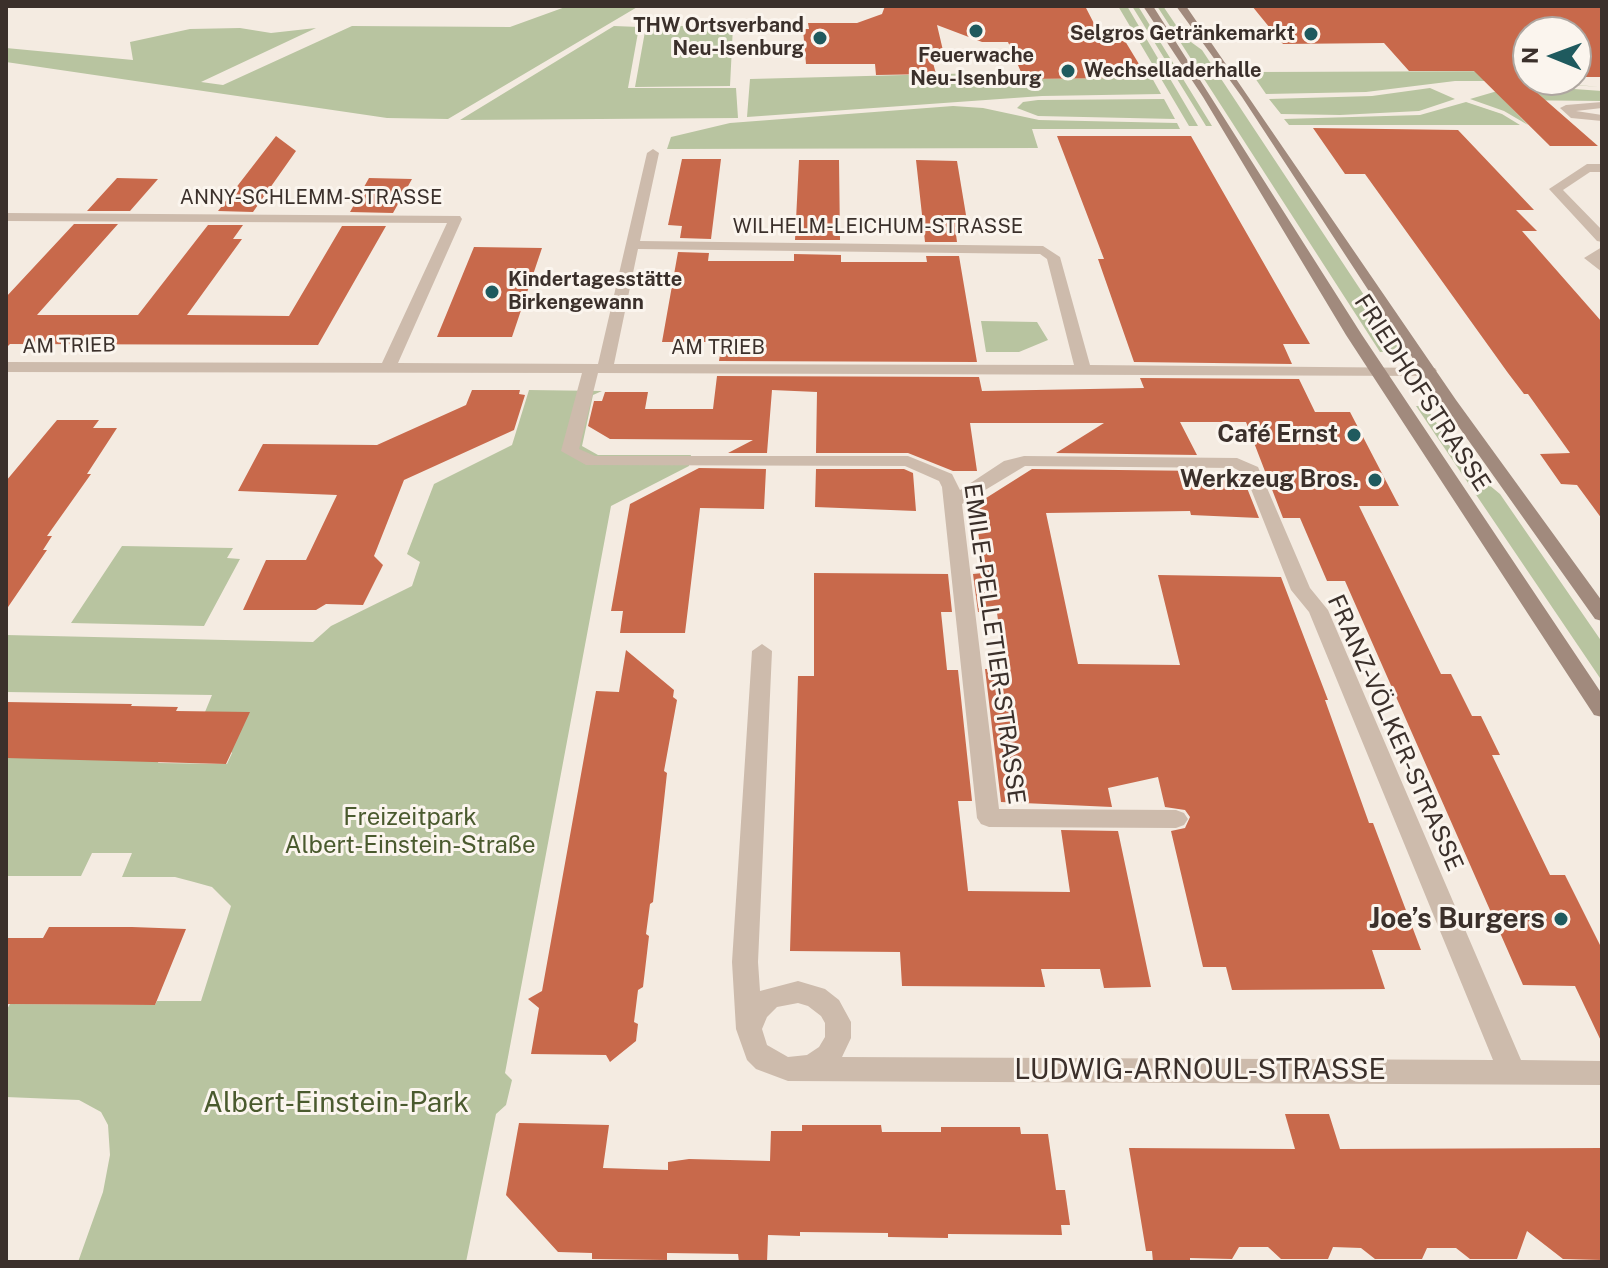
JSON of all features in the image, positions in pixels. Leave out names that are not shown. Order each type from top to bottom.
[{"type":"main road","name":"FRIEDHOFSTRASSE","points":[[1148,6],[1379,371],[1602,710]]},
{"type":"main road","name":"FRIEDHOFSTRASSE","points":[[1181,6],[1429,371],[1602,615]]},
{"type":"street","points":[[1601,105],[1570,105],[1566,109],[1582,117],[1602,118]]},
{"type":"street","points":[[598,368],[632,245],[653,153]]},
{"type":"street","points":[[1602,168],[1587,168],[1555,189],[1602,238]]},
{"type":"street","name":"ANNY-SCHLEMM-STRASSE","points":[[6,217],[455,219],[389,366]]},
{"type":"street","name":"WILHELM-LEICHUM-STRASSE","points":[[632,245],[1043,250],[1053,257],[1083,370]]},
{"type":"street","points":[[1602,251],[1591,258],[1602,268]]},
{"type":"street","name":"AM TRIEB","points":[[12,367],[1429,371]]},
{"type":"street","points":[[6,384],[12,367]]},
{"type":"street","name":"EMILE-PELLETIER-STRASSE","points":[[598,368],[570,451],[592,461],[908,461],[946,478],[951,487],[989,818],[1176,819]]},
{"type":"street","name":"FRANZ-VÖLKER-STRASSE","points":[[952,503],[1010,465],[1024,461],[1243,464],[1252,471],[1301,590],[1318,610],[1512,1072]]},
{"type":"street","name":"LUDWIG-ARNOUL-STRASSE","points":[[762,651],[745,962],[749,1029],[756,1052],[766,1061],[778,1067],[797,1069],[1602,1073]]},
{"type":"street","points":[[749,1029],[757,1010],[768,999],[782,994],[798,992],[816,997],[830,1008],[838,1022],[838,1038],[829,1055],[813,1066],[797,1069]]},
{"type":"green space","points":[[568,6],[639,6],[448,119],[387,118],[6,62],[6,48],[133,60],[130,42],[190,29],[240,28],[271,33],[316,28],[201,82],[223,85],[352,26],[510,27]]},
{"type":"green space","points":[[1118,6],[1127,6],[1198,126],[1189,126]]},
{"type":"green space","points":[[1132,6],[1138,6],[1212,126],[1206,126]]},
{"type":"green space","points":[[1157,6],[1163,6],[1184,37],[1202,50],[1401,351],[1380,352]]},
{"type":"green space","points":[[614,26],[639,27],[628,88],[736,88],[738,118],[460,120]]},
{"type":"green space","points":[[646,26],[733,26],[730,86],[635,87]]},
{"type":"green space","points":[[1114,69],[1147,69],[1161,94],[1042,96],[747,117],[750,79],[1021,72],[1024,79],[1118,78]]},
{"type":"green space","points":[[1512,71],[1512,81],[1455,81],[1366,92],[1266,94],[1255,78],[1262,78],[1258,72]]},
{"type":"green space","points":[[1512,87],[1512,96],[1592,96],[1592,90],[1602,91],[1602,101],[1504,100],[1528,125],[1504,111],[1470,99]]},
{"type":"green space","points":[[1430,88],[1455,99],[1419,111],[1340,115],[1281,114],[1269,99],[1372,96]]},
{"type":"green space","points":[[1164,99],[1175,119],[1038,116],[1017,108],[1023,102],[1038,100]]},
{"type":"green space","points":[[1466,102],[1502,114],[1520,125],[1289,125],[1284,119],[1420,115]]},
{"type":"green space","points":[[953,106],[983,108],[1039,120],[1177,123],[1180,129],[1032,129],[1038,148],[667,149],[671,137],[730,123]]},
{"type":"green space","points":[[981,321],[1037,322],[1048,340],[1019,352],[986,352]]},
{"type":"green space","name":"Albert-Einstein-Park","points":[[529,390],[602,391],[593,395],[582,446],[598,455],[691,455],[689,466],[611,506],[505,1073],[512,1080],[506,1105],[496,1114],[466,1262],[78,1262],[103,1192],[110,1155],[108,1125],[101,1112],[79,1100],[6,1097],[6,1011],[10,1004],[155,1005],[157,1001],[201,1001],[231,906],[212,887],[194,882],[175,877],[122,877],[132,853],[92,853],[81,876],[6,876],[6,758],[161,755],[158,763],[227,764],[232,753],[205,712],[212,695],[6,692],[6,635],[313,642],[331,626],[412,586],[420,562],[407,554],[434,484],[512,445]]},
{"type":"green space","points":[[1416,406],[1425,406],[1465,465],[1500,494],[1602,642],[1602,681]]},
{"type":"green space","points":[[122,546],[233,548],[227,558],[240,559],[204,626],[71,623]]},
{"type":"building","points":[[885,6],[1085,6],[1103,41],[1125,41],[1142,69],[1114,69],[1119,78],[1024,79],[1008,42],[982,42],[937,25],[945,59],[932,59],[936,74],[876,75],[875,64],[806,64],[803,29],[809,29],[808,23],[857,23],[882,14]]},
{"type":"building","points":[[1252,6],[1602,6],[1602,77],[1592,77],[1592,16],[1512,16],[1512,96],[1541,96],[1598,146],[1550,146],[1474,71],[1409,71],[1384,43],[1283,44]]},
{"type":"building","points":[[1313,128],[1458,130],[1534,210],[1516,210],[1537,231],[1522,231],[1602,322],[1602,519],[1577,485],[1561,484],[1540,454],[1570,453],[1528,394],[1524,394],[1508,373],[1365,174],[1345,174]]},
{"type":"building","points":[[276,136],[296,151],[253,212],[218,211]]},
{"type":"building","points":[[1057,136],[1191,136],[1310,344],[1283,344],[1292,364],[1134,362],[1098,259],[1104,259]]},
{"type":"building","points":[[682,159],[721,159],[711,239],[680,238],[682,226],[668,225]]},
{"type":"building","points":[[799,160],[839,160],[840,240],[795,240]]},
{"type":"building","points":[[916,160],[957,161],[968,227],[955,227],[957,242],[925,242]]},
{"type":"building","points":[[117,178],[158,179],[130,211],[87,211]]},
{"type":"building","points":[[369,178],[412,179],[393,213],[350,212]]},
{"type":"building","points":[[74,224],[118,224],[37,315],[138,315],[208,225],[243,225],[233,239],[242,239],[187,315],[289,316],[342,226],[386,226],[318,345],[10,344],[6,348],[6,297]]},
{"type":"building","name":"Kindertagesstätte Birkengewann","points":[[474,247],[542,248],[512,337],[437,337]]},
{"type":"building","points":[[678,252],[709,253],[708,261],[794,261],[794,254],[841,255],[841,262],[927,262],[926,256],[959,256],[977,362],[719,361],[722,342],[662,342]]},
{"type":"building","points":[[717,376],[979,377],[982,391],[1144,388],[1140,378],[1299,379],[1315,412],[1350,412],[1399,506],[1359,506],[1441,674],[1451,674],[1472,716],[1481,716],[1500,755],[1492,755],[1550,875],[1565,875],[1602,949],[1602,1043],[1575,986],[1523,985],[1345,581],[1327,581],[1300,518],[1283,518],[1246,422],[1180,422],[1197,455],[1056,453],[1104,423],[970,423],[977,471],[953,471],[908,453],[816,453],[817,392],[772,390],[767,453],[728,453],[753,440],[610,439],[588,426],[594,401],[602,401],[605,392],[648,392],[645,409],[713,409]]},
{"type":"building","points":[[472,390],[520,390],[519,394],[525,395],[514,430],[404,480],[374,556],[383,565],[363,605],[326,604],[316,610],[243,610],[266,560],[306,560],[337,495],[238,491],[263,444],[377,445],[466,405]]},
{"type":"building","points":[[57,420],[99,420],[93,428],[117,428],[87,474],[91,474],[47,536],[52,536],[43,550],[47,550],[6,610],[6,481]]},
{"type":"building","points":[[699,468],[766,469],[764,509],[700,508],[685,633],[620,633],[623,611],[611,611],[630,504]]},
{"type":"building","points":[[816,469],[904,469],[913,473],[916,511],[815,507]]},
{"type":"building","points":[[1032,469],[1205,471],[1209,478],[1243,478],[1259,518],[1191,515],[1190,511],[1046,513],[1078,664],[1180,665],[1158,575],[1281,577],[1328,700],[1325,700],[1369,823],[1373,823],[1421,950],[1372,950],[1385,989],[1232,990],[1226,967],[1203,967],[1171,831],[1185,828],[1190,817],[1185,810],[1165,807],[1158,777],[1108,788],[1112,807],[1001,802],[985,669],[1005,669],[997,613],[978,612],[973,574],[983,573],[975,505]]},
{"type":"building","points":[[814,573],[948,574],[952,612],[941,612],[947,670],[958,670],[972,801],[958,801],[968,891],[1070,892],[1061,830],[1118,831],[1151,987],[1104,988],[1100,969],[1041,969],[1045,987],[902,986],[900,952],[790,951],[798,676],[814,676]]},
{"type":"building","points":[[626,650],[674,690],[673,697],[677,700],[664,771],[667,773],[653,902],[650,904],[646,934],[649,936],[643,987],[638,990],[634,1022],[638,1024],[636,1041],[610,1062],[606,1055],[531,1054],[539,1008],[528,999],[542,991],[596,691],[619,692]]},
{"type":"building","points":[[6,702],[132,704],[178,707],[176,711],[250,712],[226,764],[6,758]]},
{"type":"building","points":[[49,927],[186,929],[155,1005],[6,1004],[6,938],[43,938]]},
{"type":"building","points":[[1285,1114],[1329,1114],[1340,1149],[1602,1148],[1602,1260],[1563,1259],[1527,1231],[1517,1259],[1470,1259],[1456,1248],[1427,1248],[1422,1259],[1375,1259],[1361,1248],[1333,1247],[1328,1259],[1281,1259],[1268,1247],[1239,1247],[1232,1259],[1190,1258],[1190,1262],[1153,1262],[1152,1251],[1146,1251],[1129,1148],[1295,1149]]},
{"type":"building","points":[[519,1123],[609,1125],[603,1168],[668,1170],[668,1162],[689,1159],[770,1161],[771,1131],[802,1131],[802,1125],[881,1125],[882,1132],[941,1132],[941,1127],[1020,1127],[1021,1134],[1048,1134],[1056,1190],[1065,1190],[1070,1225],[1061,1225],[1062,1235],[948,1234],[948,1238],[888,1237],[888,1233],[800,1232],[800,1236],[768,1235],[767,1262],[739,1262],[738,1254],[667,1253],[667,1260],[592,1259],[592,1253],[558,1252],[506,1195]]},
{"type":"place","name":"Feuerwache Neu-Isenburg","points":[[976,31]]},
{"type":"place","name":"Selgros Getränkemarkt","points":[[1311,34]]},
{"type":"place","name":"THW Ortsverband Neu-Isenburg","points":[[820,38]]},
{"type":"place","name":"Wechselladerhalle","points":[[1068,71]]},
{"type":"place","name":"Kindertagesstätte Birkengewann","points":[[492,292]]},
{"type":"place","name":"Café Ernst","points":[[1354,435]]},
{"type":"place","name":"Werkzeug Bros.","points":[[1375,480]]},
{"type":"place","name":"Joe’s Burgers","points":[[1561,919]]},
{"type":"park label","name":"Freizeitpark Albert-Einstein-Straße","points":[[410,832]]}]
